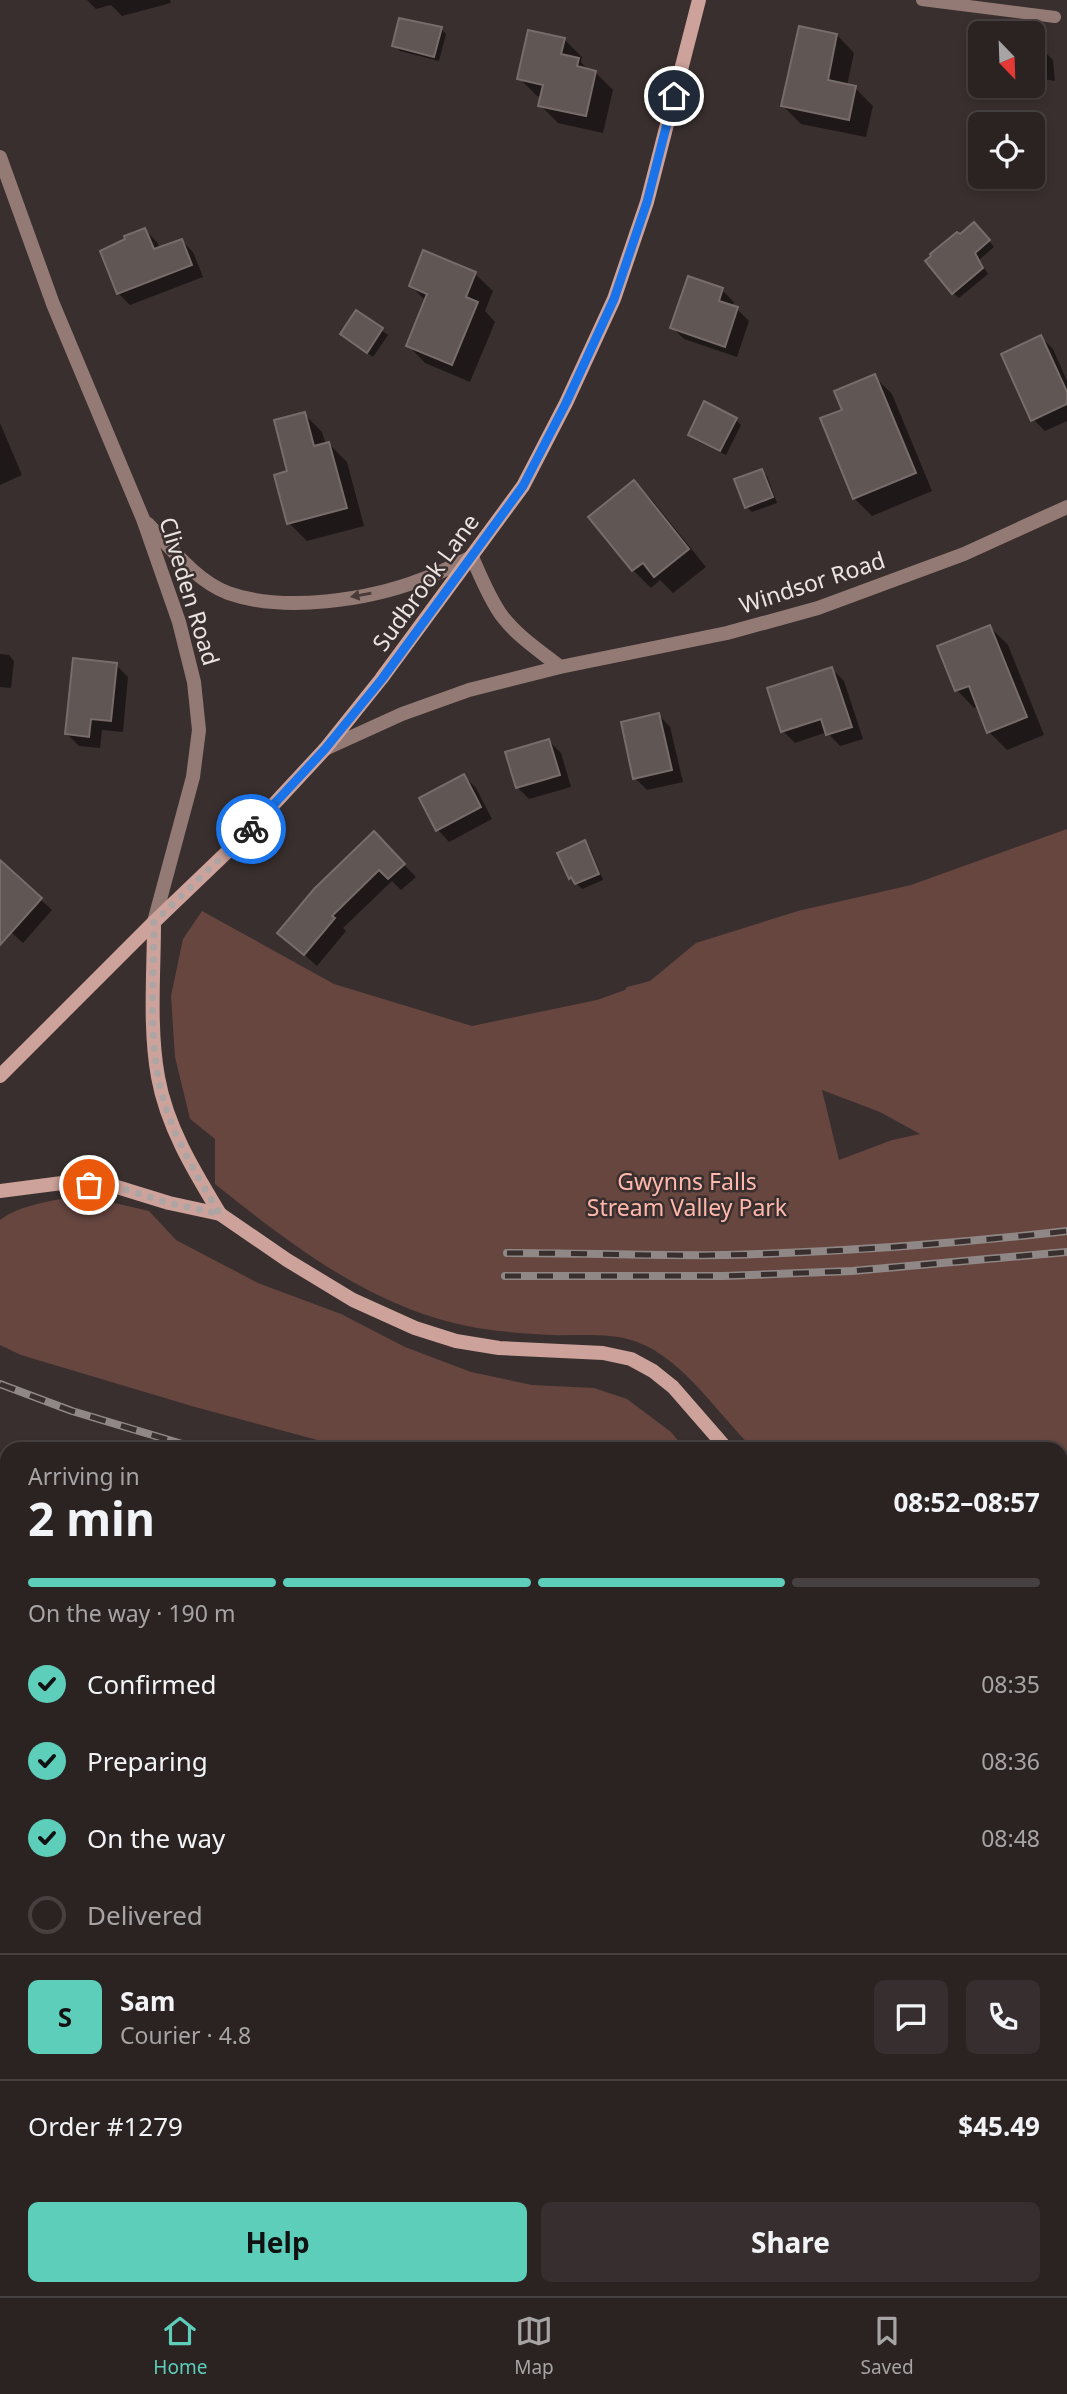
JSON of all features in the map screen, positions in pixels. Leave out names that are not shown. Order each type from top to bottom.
[{"type":"street","name":"Sudbrook Lane","points":[[1,1075],[249,831],[325,749],[382,679],[523,486],[566,403],[614,299],[647,202],[699,0]]},
{"type":"street","name":"Cliveden Road","points":[[0,158],[53,304],[144,519],[179,622],[194,682],[199,730],[193,777],[154,922],[153,1029],[158,1078],[170,1121],[192,1168],[220,1214]]},
{"type":"street","name":"Windsor Road","points":[[325,749],[402,714],[469,690],[560,667],[727,633],[818,608],[964,554],[1067,507]]},
{"type":"street","points":[[144,519],[193,571],[227,593],[264,602],[303,603],[391,589],[423,579],[472,557],[503,617],[520,635],[560,667]]},
{"type":"street","points":[[0,1191],[62,1183],[117,1187],[169,1203],[220,1214],[287,1261],[342,1294],[415,1328],[456,1340],[499,1348],[603,1353],[631,1359],[653,1371],[673,1387],[721,1442]]},
{"type":"lane","points":[[922,0],[1055,17]]},
{"type":"green space","name":"Gwynns Falls Stream Valley Park","points":[[1067,829],[1067,1442],[748,1442],[686,1375],[654,1350],[627,1339],[499,1331],[458,1324],[419,1313],[382,1297],[313,1257],[215,1184],[215,1139],[190,1119],[175,1057],[171,996],[183,939],[202,911],[334,984],[472,1026],[597,1000],[627,987],[650,981],[696,943],[798,911],[911,885]],"holes":[[[822,1090],[880,1112],[920,1134],[892,1140],[839,1160]]]},
{"type":"green space","points":[[80,1195],[149,1211],[176,1240],[258,1283],[341,1314],[405,1347],[471,1372],[532,1385],[594,1388],[627,1399],[671,1432],[679,1442],[325,1442],[195,1407],[21,1355],[0,1345],[0,1220],[49,1201]]},
{"type":"building","points":[[399,18],[442,27],[434,57],[392,46]]},
{"type":"building","points":[[799,26],[837,34],[828,80],[856,86],[849,120],[781,106]]},
{"type":"building","points":[[528,30],[565,38],[561,54],[579,58],[577,66],[596,71],[586,116],[538,106],[543,85],[517,79]]},
{"type":"building","points":[[974,222],[990,240],[975,253],[983,268],[952,294],[925,261],[957,232],[960,234]]},
{"type":"building","points":[[145,228],[154,249],[182,239],[192,265],[117,294],[100,251],[125,239],[124,236]]},
{"type":"building","points":[[423,250],[476,272],[466,297],[478,302],[452,365],[406,346],[427,294],[409,286]]},
{"type":"building","points":[[688,276],[723,288],[719,301],[738,307],[725,347],[670,328]]},
{"type":"building","points":[[356,310],[383,328],[367,353],[340,334]]},
{"type":"building","points":[[1041,335],[1067,392],[1067,404],[1031,421],[1001,354]]},
{"type":"building","points":[[875,374],[916,473],[853,499],[820,418],[842,410],[834,391]]},
{"type":"building","points":[[704,401],[737,418],[720,451],[688,435]]},
{"type":"building","points":[[305,412],[314,446],[329,442],[347,508],[287,524],[274,475],[287,471],[274,420]]},
{"type":"building","points":[[762,469],[773,497],[745,508],[734,479]]},
{"type":"building","points":[[634,480],[689,549],[654,577],[643,563],[632,571],[588,517]]},
{"type":"building","points":[[990,625],[1027,717],[987,733],[969,686],[955,691],[937,646]]},
{"type":"building","points":[[73,658],[117,663],[111,721],[91,719],[89,737],[65,734]]},
{"type":"building","points":[[832,667],[852,727],[826,735],[821,719],[781,732],[767,688]]},
{"type":"building","points":[[659,713],[672,770],[633,779],[621,722]]},
{"type":"building","points":[[549,739],[560,775],[516,788],[505,752]]},
{"type":"building","points":[[464,774],[481,807],[436,831],[419,798]]},
{"type":"building","points":[[374,831],[405,864],[388,879],[379,870],[332,916],[335,918],[304,955],[277,933],[314,889]]},
{"type":"building","points":[[585,840],[599,874],[575,884],[571,877],[569,879],[557,853]]},
{"type":"building","points":[[0,860],[42,898],[0,945]]},
{"type":"railway","points":[[507,1253],[769,1254],[940,1244],[1067,1231]]},
{"type":"railway","points":[[505,1276],[724,1276],[852,1271],[1067,1252]]},
{"type":"railway","points":[[0,1384],[72,1411],[176,1442]]},
{"type":"way so far","points":[[89,1185],[117,1187],[169,1203],[220,1214],[192,1168],[170,1121],[158,1078],[153,1029],[154,922],[251,829]]},
{"type":"route","points":[[251,829],[325,749],[382,679],[523,486],[566,403],[614,299],[647,202],[674,96]]}]
